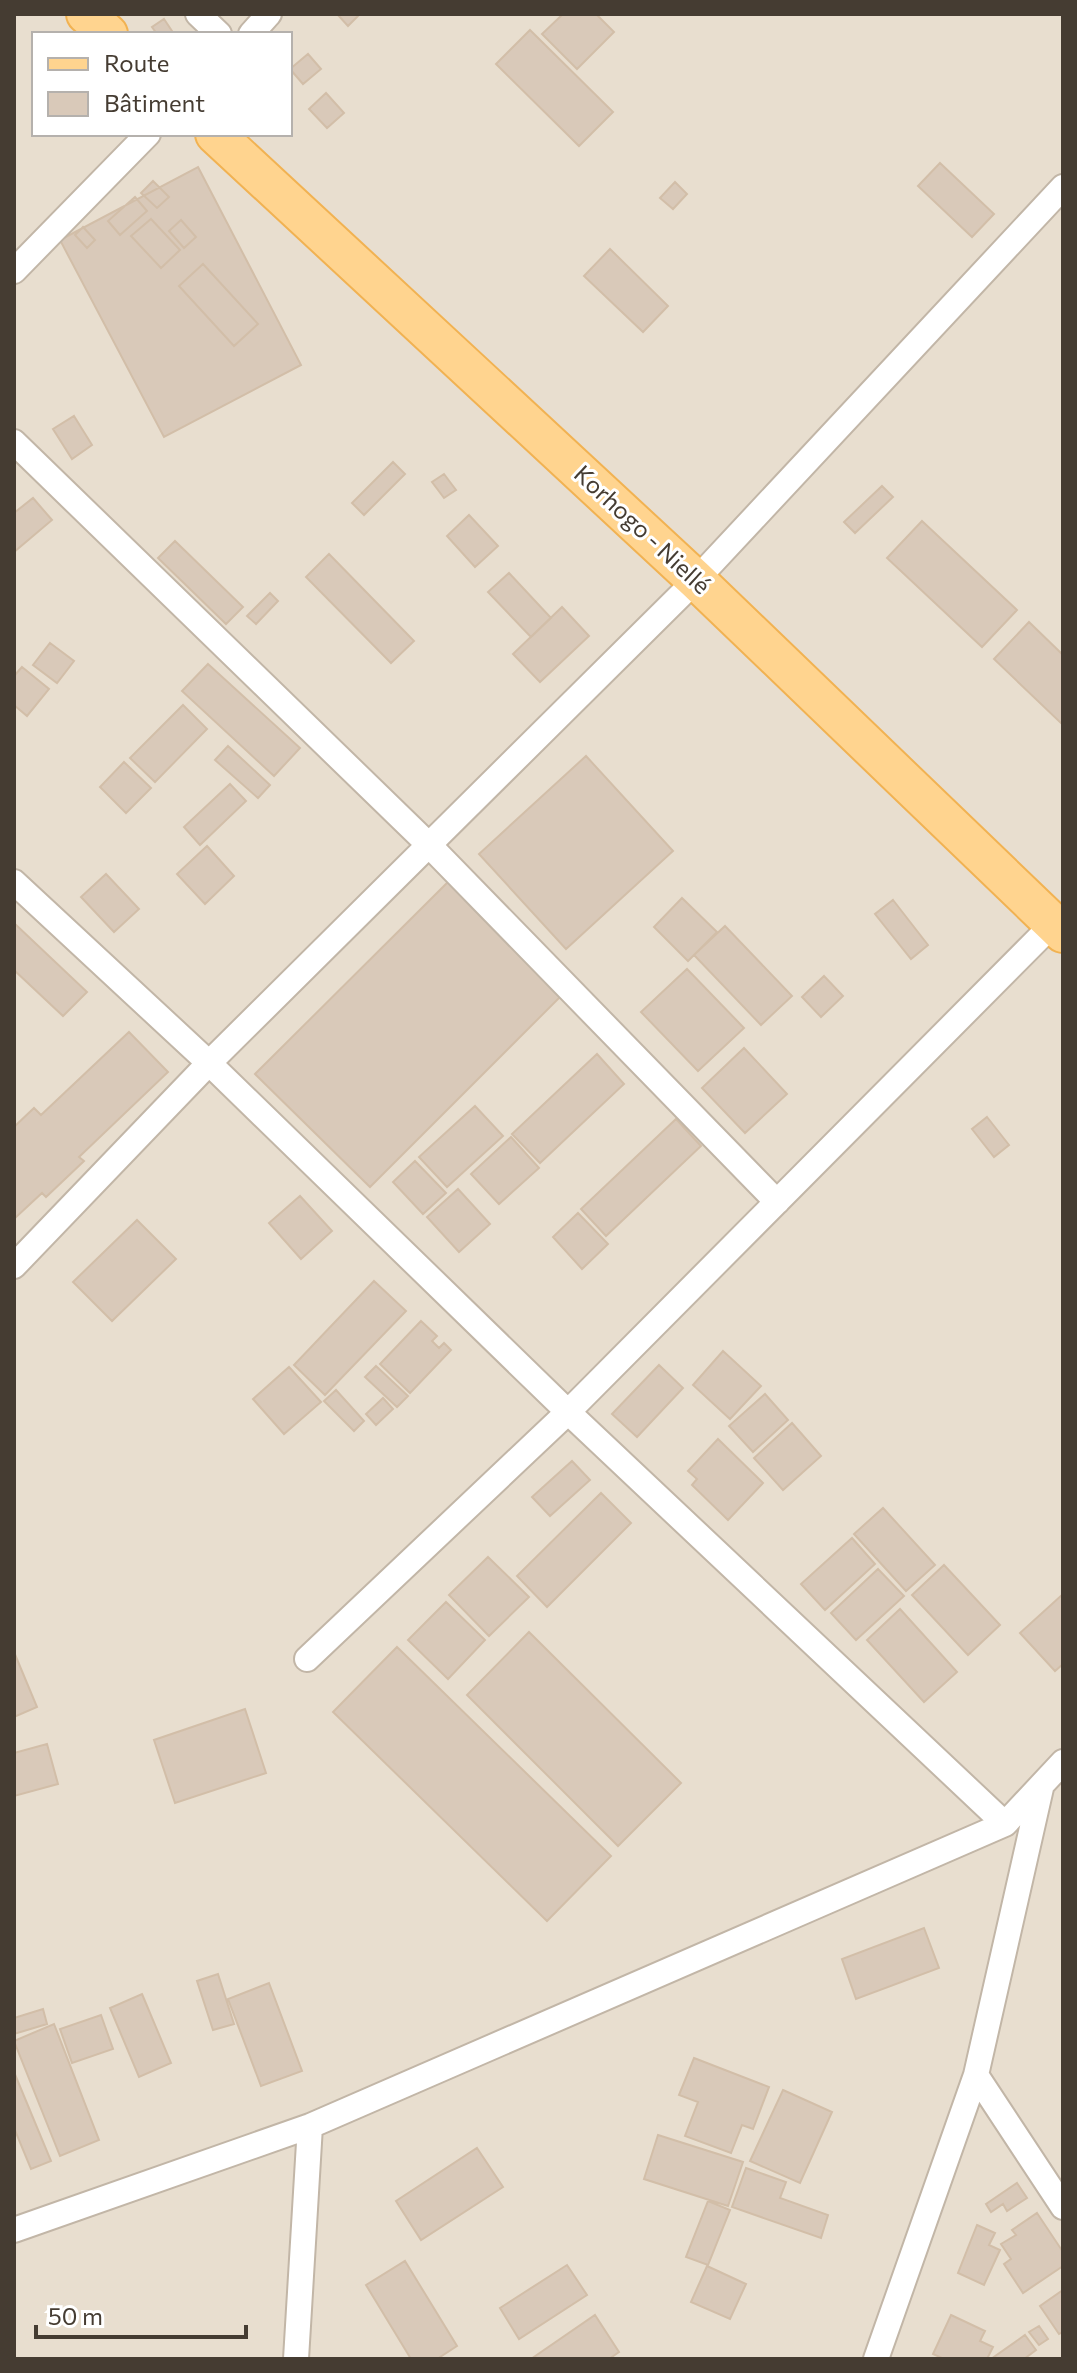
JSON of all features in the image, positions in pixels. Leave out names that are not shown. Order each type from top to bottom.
[{"type":"main road","points":[[86,14],[106,32]]},
{"type":"main road","name":"Korhogo - Niellé","points":[[217,136],[696,580],[1058,929]]},
{"type":"street","points":[[198,14],[217,32]]},
{"type":"street","points":[[253,32],[269,14]]},
{"type":"street","points":[[14,271],[146,136]]},
{"type":"street","points":[[14,1266],[209,1063],[696,580],[1063,187]]},
{"type":"street","points":[[14,442],[429,845],[777,1202]]},
{"type":"street","points":[[14,882],[209,1063],[568,1412],[1005,1824]]},
{"type":"street","points":[[307,1659],[568,1412],[777,1202],[1058,929]]},
{"type":"street","points":[[14,2230],[310,2126],[1005,1824],[1063,1762]]},
{"type":"street","points":[[876,2359],[976,2075],[1041,1788]]},
{"type":"street","points":[[976,2075],[1063,2207]]},
{"type":"street","points":[[296,2359],[310,2126]]},
{"type":"shaded area","points":[[14,14],[1063,14],[1063,2359],[14,2359]]},
{"type":"building","points":[[337,14],[360,14],[348,26]]},
{"type":"building","points":[[563,14],[596,14],[614,32],[577,69],[542,34]]},
{"type":"building","points":[[164,19],[173,32],[156,32],[152,27]]},
{"type":"building","points":[[530,30],[613,112],[579,146],[496,64]]},
{"type":"building","points":[[308,54],[321,69],[303,84],[292,67]]},
{"type":"building","points":[[326,93],[344,113],[327,128],[309,109]]},
{"type":"building","points":[[940,163],[994,214],[972,237],[918,186]]},
{"type":"building","points":[[198,167],[301,365],[164,437],[60,240]]},
{"type":"building","points":[[153,181],[169,197],[157,208],[141,193]]},
{"type":"building","points":[[675,182],[687,194],[673,209],[660,198]]},
{"type":"building","points":[[135,197],[147,211],[120,235],[108,221]]},
{"type":"building","points":[[151,219],[180,250],[161,268],[131,236]]},
{"type":"building","points":[[181,220],[196,237],[184,248],[169,231]]},
{"type":"building","points":[[83,227],[95,240],[87,248],[75,235]]},
{"type":"building","points":[[610,249],[668,306],[643,332],[584,276]]},
{"type":"building","points":[[203,264],[258,324],[234,346],[179,286]]},
{"type":"building","points":[[74,416],[92,445],[72,459],[53,429]]},
{"type":"building","points":[[393,462],[405,474],[364,515],[352,503]]},
{"type":"building","points":[[444,474],[456,490],[444,498],[432,482]]},
{"type":"building","points":[[882,486],[893,497],[855,533],[844,522]]},
{"type":"building","points":[[33,498],[52,520],[14,552],[14,513]]},
{"type":"building","points":[[469,515],[498,546],[475,567],[447,536]]},
{"type":"building","points":[[922,521],[1017,610],[982,647],[887,558]]},
{"type":"building","points":[[175,541],[243,607],[226,624],[158,558]]},
{"type":"building","points":[[329,554],[414,641],[391,663],[306,577]]},
{"type":"building","points":[[509,573],[551,618],[531,637],[488,592]]},
{"type":"building","points":[[270,593],[278,601],[256,624],[247,616]]},
{"type":"building","points":[[562,607],[589,636],[540,682],[513,654]]},
{"type":"building","points":[[1029,622],[1063,655],[1063,725],[994,659]]},
{"type":"building","points":[[50,643],[74,661],[57,683],[33,665]]},
{"type":"building","points":[[208,664],[300,748],[274,776],[182,691]]},
{"type":"building","points":[[22,667],[49,689],[27,716],[14,705],[14,676]]},
{"type":"building","points":[[183,705],[207,729],[155,782],[130,758]]},
{"type":"building","points":[[228,746],[270,785],[258,798],[215,760]]},
{"type":"building","points":[[586,756],[673,851],[566,949],[479,854]]},
{"type":"building","points":[[124,762],[151,788],[126,813],[100,787]]},
{"type":"building","points":[[230,784],[246,801],[200,845],[184,827]]},
{"type":"building","points":[[207,846],[234,876],[205,904],[177,874]]},
{"type":"building","points":[[106,874],[139,909],[114,932],[81,897]]},
{"type":"building","points":[[451,879],[565,992],[370,1187],[255,1074]]},
{"type":"building","points":[[682,898],[717,932],[688,961],[654,927]]},
{"type":"building","points":[[893,900],[928,945],[911,959],[875,914]]},
{"type":"building","points":[[14,923],[87,992],[63,1016],[14,970]]},
{"type":"building","points":[[725,926],[792,996],[761,1025],[694,955]]},
{"type":"building","points":[[687,969],[744,1028],[698,1071],[641,1012]]},
{"type":"building","points":[[824,976],[843,996],[821,1017],[802,997]]},
{"type":"building","points":[[129,1032],[168,1072],[79,1157],[84,1161],[46,1197],[42,1193],[14,1219],[14,1127],[34,1108],[41,1115]]},
{"type":"building","points":[[744,1048],[787,1094],[745,1133],[702,1088]]},
{"type":"building","points":[[597,1054],[624,1084],[540,1163],[512,1134]]},
{"type":"building","points":[[475,1106],[503,1136],[447,1187],[419,1157]]},
{"type":"building","points":[[987,1117],[1009,1145],[994,1157],[972,1129]]},
{"type":"building","points":[[676,1119],[701,1146],[606,1236],[581,1209]]},
{"type":"building","points":[[511,1137],[539,1168],[499,1204],[471,1174]]},
{"type":"building","points":[[415,1161],[446,1193],[423,1214],[393,1182]]},
{"type":"building","points":[[458,1189],[490,1224],[459,1252],[427,1217]]},
{"type":"building","points":[[300,1196],[332,1231],[301,1259],[269,1223]]},
{"type":"building","points":[[578,1213],[608,1244],[582,1269],[553,1237]]},
{"type":"building","points":[[137,1220],[176,1259],[112,1321],[73,1282]]},
{"type":"building","points":[[374,1281],[406,1311],[325,1395],[294,1365]]},
{"type":"building","points":[[421,1321],[437,1336],[432,1341],[439,1348],[444,1343],[451,1350],[410,1393],[380,1364]]},
{"type":"building","points":[[723,1351],[761,1386],[730,1419],[693,1385]]},
{"type":"building","points":[[659,1365],[683,1388],[637,1437],[612,1414]]},
{"type":"building","points":[[376,1366],[408,1396],[397,1407],[365,1377]]},
{"type":"building","points":[[289,1367],[321,1402],[284,1434],[253,1399]]},
{"type":"building","points":[[336,1390],[364,1421],[354,1431],[324,1401]]},
{"type":"building","points":[[765,1394],[788,1420],[753,1452],[729,1426]]},
{"type":"building","points":[[383,1398],[393,1409],[376,1425],[366,1414]]},
{"type":"building","points":[[792,1423],[821,1456],[783,1490],[754,1458]]},
{"type":"building","points":[[718,1439],[763,1483],[728,1520],[692,1485],[697,1479],[688,1471]]},
{"type":"building","points":[[572,1461],[590,1480],[550,1516],[532,1497]]},
{"type":"building","points":[[601,1493],[631,1523],[547,1607],[517,1576]]},
{"type":"building","points":[[883,1508],[935,1565],[906,1591],[854,1534]]},
{"type":"building","points":[[852,1538],[875,1564],[825,1610],[801,1584]]},
{"type":"building","points":[[488,1557],[529,1597],[489,1636],[449,1595]]},
{"type":"building","points":[[944,1565],[1000,1625],[968,1655],[912,1595]]},
{"type":"building","points":[[878,1569],[904,1596],[856,1640],[831,1613]]},
{"type":"building","points":[[1063,1594],[1063,1664],[1055,1671],[1020,1633]]},
{"type":"building","points":[[446,1602],[485,1640],[448,1679],[408,1640]]},
{"type":"building","points":[[900,1609],[957,1672],[924,1702],[867,1640]]},
{"type":"building","points":[[529,1632],[681,1783],[618,1846],[467,1695]]},
{"type":"building","points":[[397,1647],[611,1856],[547,1921],[333,1712]]},
{"type":"building","points":[[14,1652],[37,1707],[14,1717]]},
{"type":"building","points":[[245,1709],[266,1773],[175,1803],[154,1740]]},
{"type":"building","points":[[47,1744],[58,1784],[14,1796],[14,1753]]},
{"type":"building","points":[[924,1928],[939,1968],[856,1999],[842,1959]]},
{"type":"building","points":[[218,1974],[234,2024],[213,2030],[197,1981]]},
{"type":"building","points":[[269,1983],[302,2071],[261,2086],[228,1999]]},
{"type":"building","points":[[142,1994],[171,2063],[139,2077],[110,2008]]},
{"type":"building","points":[[43,2009],[47,2024],[14,2034],[14,2018]]},
{"type":"building","points":[[101,2015],[113,2049],[72,2063],[60,2029]]},
{"type":"building","points":[[54,2024],[99,2140],[60,2156],[14,2041]]},
{"type":"building","points":[[694,2058],[769,2087],[753,2129],[742,2125],[731,2153],[685,2136],[698,2102],[679,2095]]},
{"type":"building","points":[[14,2072],[51,2161],[31,2169],[14,2128]]},
{"type":"building","points":[[783,2090],[832,2112],[800,2183],[750,2161]]},
{"type":"building","points":[[658,2135],[743,2162],[728,2206],[644,2179]]},
{"type":"building","points":[[477,2148],[503,2187],[421,2240],[396,2201]]},
{"type":"building","points":[[746,2168],[786,2182],[780,2198],[828,2215],[821,2238],[732,2207]]},
{"type":"building","points":[[1017,2183],[1027,2198],[1007,2211],[1003,2204],[991,2212],[986,2204]]},
{"type":"building","points":[[708,2201],[730,2210],[708,2265],[686,2257]]},
{"type":"building","points":[[1037,2213],[1063,2252],[1063,2266],[1023,2293],[1004,2264],[1011,2259],[1001,2244],[1016,2235],[1012,2230]]},
{"type":"building","points":[[977,2225],[995,2233],[989,2245],[1000,2250],[984,2285],[958,2273]]},
{"type":"building","points":[[405,2261],[457,2346],[437,2359],[411,2359],[366,2285]]},
{"type":"building","points":[[567,2265],[587,2295],[519,2339],[500,2308]]},
{"type":"building","points":[[707,2266],[746,2284],[730,2319],[691,2302]]},
{"type":"building","points":[[1063,2290],[1063,2332],[1059,2334],[1040,2306]]},
{"type":"building","points":[[595,2315],[619,2352],[609,2359],[531,2359]]},
{"type":"building","points":[[951,2315],[985,2331],[980,2341],[993,2347],[987,2359],[944,2359],[933,2354]]},
{"type":"building","points":[[1039,2326],[1048,2339],[1039,2345],[1029,2332]]},
{"type":"building","points":[[1025,2335],[1036,2350],[1024,2359],[991,2359]]}]
